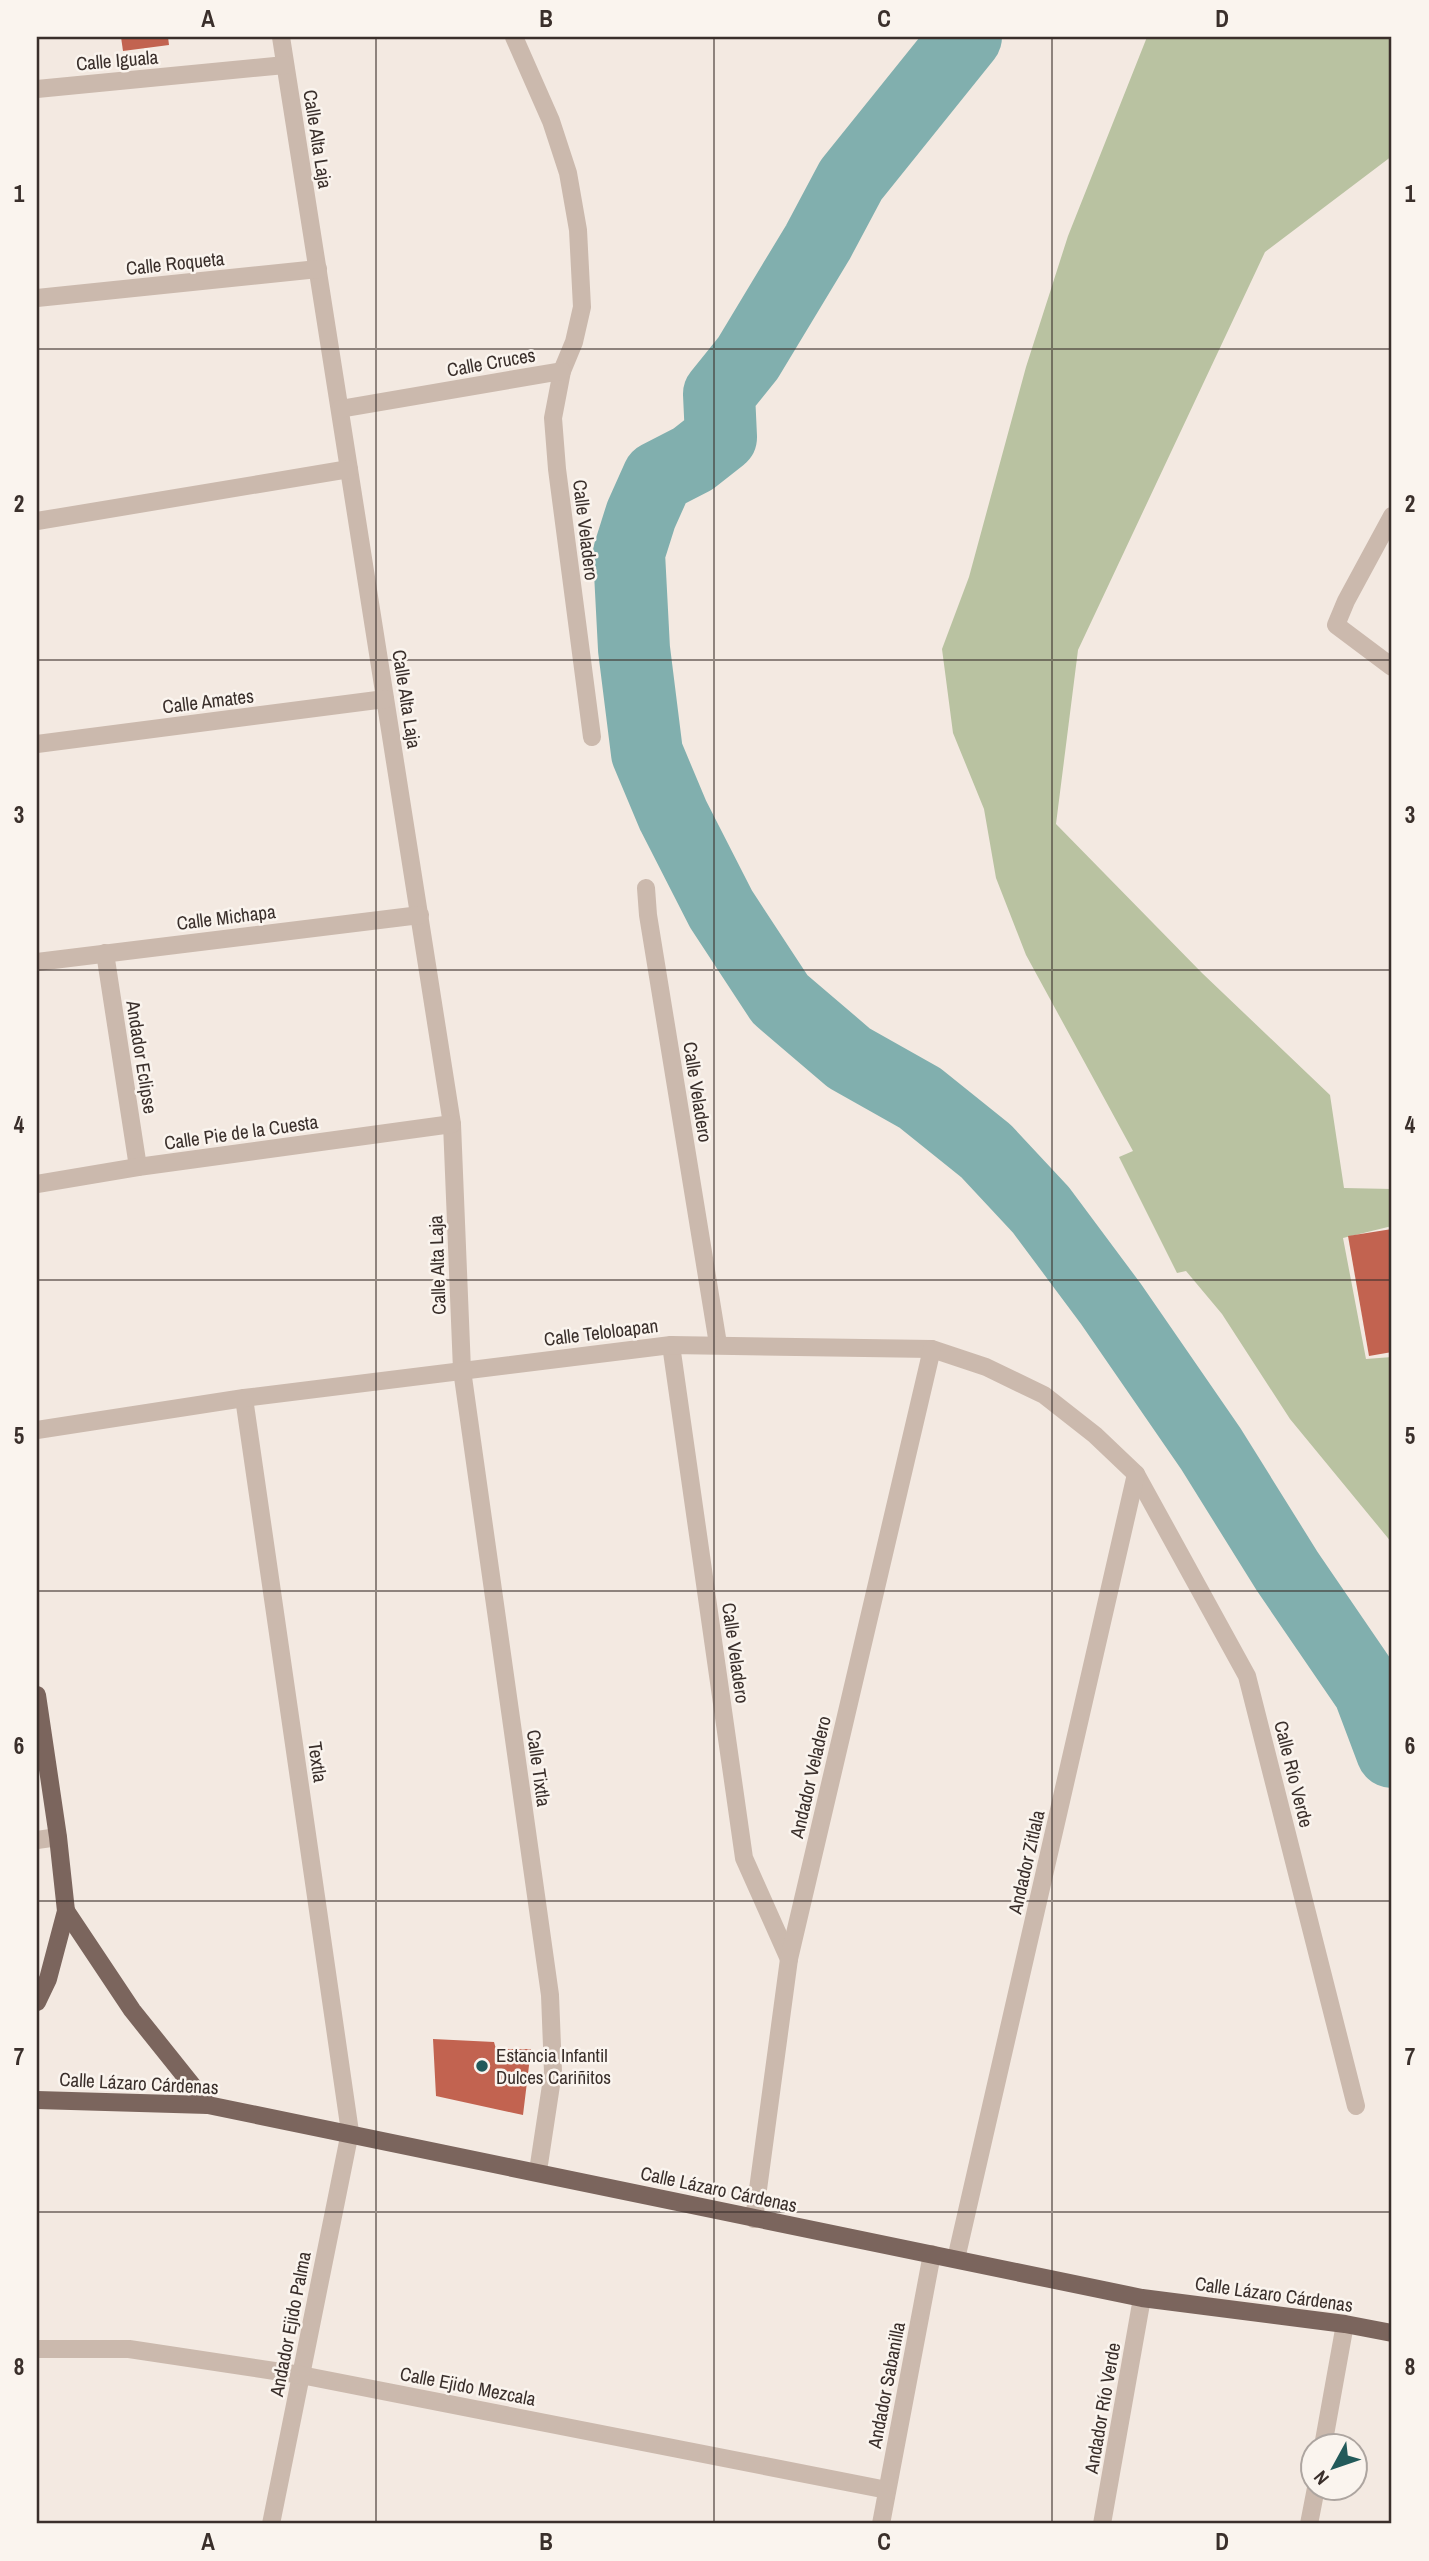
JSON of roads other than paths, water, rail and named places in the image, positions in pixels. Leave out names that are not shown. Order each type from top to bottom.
[{"type":"main road","points":[[37,1695],[66,1911],[48,1979],[37,2002]]},
{"type":"main road","points":[[66,1911],[132,2010],[208,2105]]},
{"type":"main road","name":"Calle Lázaro Cárdenas","points":[[37,2100],[208,2105],[350,2132],[754,2219],[1142,2298],[1345,2324],[1392,2333]]},
{"type":"street","name":"Calle Alta Laja","points":[[281,37],[452,1124],[462,1370]]},
{"type":"street","name":"Calle Cruces","points":[[340,409],[562,371],[574,342],[582,307],[578,230],[568,173],[551,121],[514,37]]},
{"type":"street","name":"Calle Iguala","points":[[37,89],[285,65]]},
{"type":"street","name":"Calle Roqueta","points":[[37,298],[318,269]]},
{"type":"street","name":"Calle Veladero","points":[[562,371],[553,418],[557,469],[592,737]]},
{"type":"street","points":[[37,521],[349,469]]},
{"type":"street","points":[[1392,516],[1336,625],[1392,667]]},
{"type":"street","name":"Calle Amates","points":[[37,744],[386,699]]},
{"type":"street","name":"Calle Veladero","points":[[646,888],[648,915],[718,1344]]},
{"type":"street","name":"Calle Michapa","points":[[37,962],[420,915]]},
{"type":"street","name":"Andador Eclipse","points":[[105,953],[138,1167]]},
{"type":"street","name":"Calle Pie de la Cuesta","points":[[37,1184],[138,1167],[452,1124]]},
{"type":"street","name":"Calle Veladero","points":[[671,1345],[744,1857],[789,1959]]},
{"type":"street","name":"Calle Teloloapan","points":[[37,1430],[244,1398],[671,1345],[932,1349],[986,1367],[1044,1395],[1095,1435],[1136,1474]]},
{"type":"street","name":"Andador Veladero","points":[[754,2219],[789,1959],[932,1349]]},
{"type":"street","name":"Calle Tixtla","points":[[462,1370],[550,1995],[553,2071],[538,2171]]},
{"type":"street","name":"Textla","points":[[244,1398],[350,2132]]},
{"type":"street","name":"Calle Río Verde","points":[[1136,1474],[1247,1676],[1356,2106]]},
{"type":"street","name":"Andador Zitlala","points":[[956,2259],[1136,1474]]},
{"type":"street","points":[[37,1840],[58,1837]]},
{"type":"street","name":"Andador Ejido Palma","points":[[271,2524],[350,2132]]},
{"type":"street","name":"Andador Sabanilla","points":[[881,2524],[932,2254]]},
{"type":"street","name":"Andador Río Verde","points":[[1102,2524],[1142,2298]]},
{"type":"street","points":[[1325,2432],[1345,2324]]},
{"type":"street","name":"Calle Ejido Mezcala","points":[[37,2349],[129,2349],[301,2375],[887,2490]]},
{"type":"street","points":[[1309,2524],[1313,2502]]},
{"type":"waterway","points":[[966,37],[851,180],[818,242],[748,358],[719,394],[721,437],[693,459],[658,477],[641,515],[629,553],[634,649],[647,753],[673,815],[721,909],[780,999],[849,1058],[920,1098],[986,1151],[1041,1210],[1111,1304],[1211,1449],[1287,1571],[1369,1691],[1392,1752]]},
{"type":"place","name":"Estancia Infantil Dulces Cariñitos","points":[[482,2066]]}]
